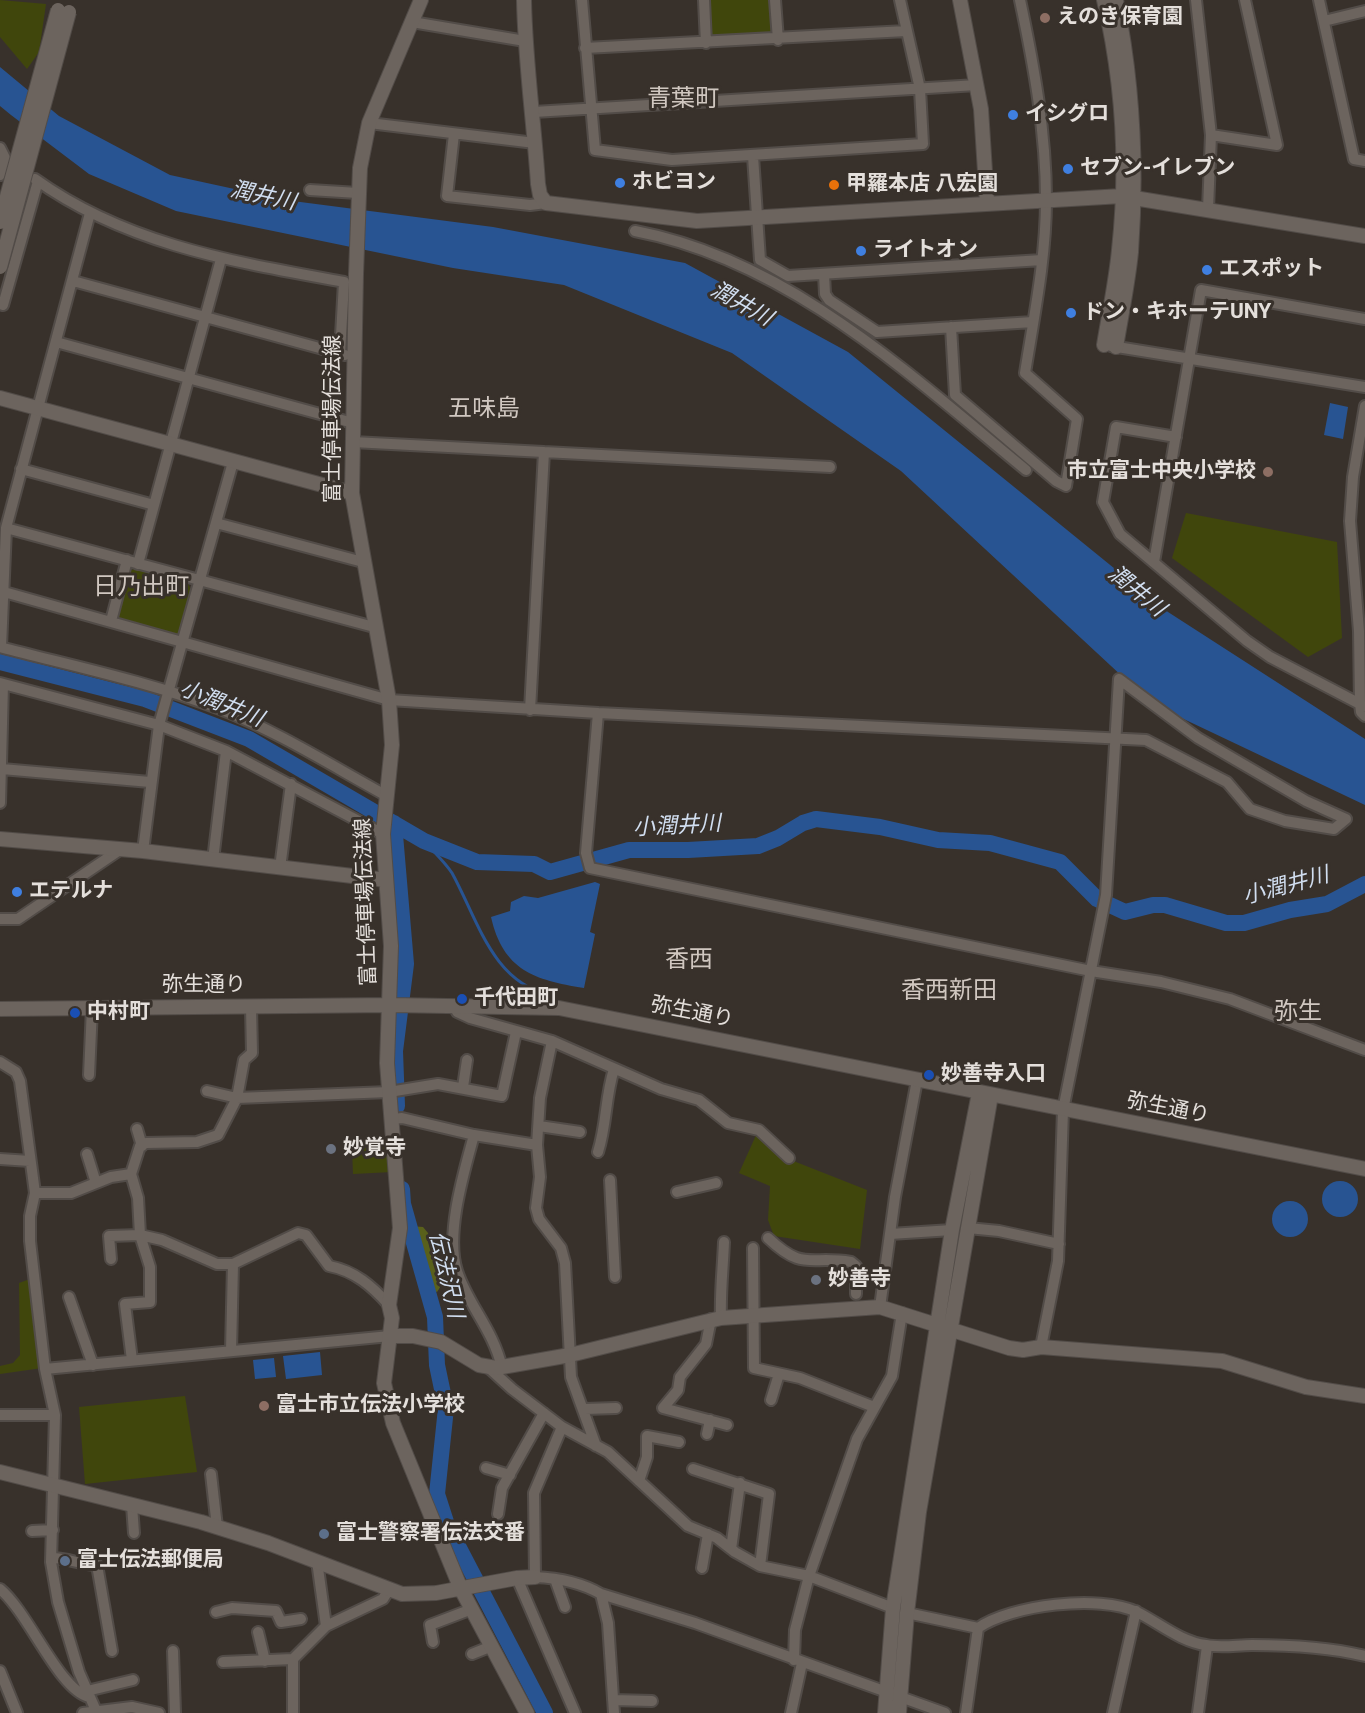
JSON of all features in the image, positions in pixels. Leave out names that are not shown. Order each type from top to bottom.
[{"type":"street","name":"富士停車場伝法線","points":[[421,0],[369,123],[360,168],[356,274],[347,355],[353,423],[352,493],[374,627],[389,700],[392,745],[383,831],[391,946],[391,1005],[387,1063],[394,1090],[397,1119],[400,1227],[389,1305],[392,1318],[384,1383],[393,1423],[472,1610],[527,1713]]},
{"type":"street","points":[[524,0],[525,41],[534,112],[540,195],[546,203]]},
{"type":"street","points":[[582,0],[595,150],[672,160],[923,144],[920,89],[900,0]]},
{"type":"street","points":[[704,0],[706,44]]},
{"type":"street","points":[[775,0],[778,40]]},
{"type":"street","points":[[960,0],[978,85],[987,203]]},
{"type":"street","points":[[951,327],[956,395],[1056,481],[1066,486],[1077,418],[1025,373],[1042,260],[1046,199],[1039,99],[1020,0]]},
{"type":"street","points":[[1104,0],[1121,100],[1131,254],[1110,346],[1365,387]]},
{"type":"street","points":[[1116,0],[1132,100],[1128,197]]},
{"type":"street","points":[[1196,0],[1202,32],[1211,135],[1208,208]]},
{"type":"street","points":[[1211,135],[1277,145],[1245,0]]},
{"type":"street","points":[[1320,0],[1354,159],[1365,161]]},
{"type":"street","points":[[0,222],[65,5]]},
{"type":"street","points":[[0,267],[65,5]]},
{"type":"street","points":[[1324,21],[1365,11]]},
{"type":"street","points":[[412,22],[525,41]]},
{"type":"street","points":[[585,48],[706,44],[906,31]]},
{"type":"street","points":[[534,112],[978,85]]},
{"type":"street","points":[[369,123],[535,142]]},
{"type":"street","points":[[454,134],[447,196],[530,205],[546,203],[697,221],[1046,199],[1128,197],[1208,208],[1365,236]]},
{"type":"street","points":[[0,148],[5,158],[0,175]]},
{"type":"street","points":[[753,156],[760,260],[788,276],[1042,260]]},
{"type":"street","points":[[0,304],[3,305],[36,180],[90,213],[154,240],[221,259],[344,282],[347,355],[73,281]]},
{"type":"street","points":[[310,190],[358,196]]},
{"type":"street","points":[[90,213],[6,528],[1,647],[221,709],[300,746],[387,796]]},
{"type":"street","points":[[634,231],[693,246],[733,262],[785,289],[893,360],[1026,470]]},
{"type":"street","points":[[111,621],[154,505],[221,259]]},
{"type":"street","points":[[824,274],[825,294],[829,300],[877,332],[1033,322]]},
{"type":"street","points":[[1154,562],[1201,290],[1365,319]]},
{"type":"street","points":[[56,342],[353,423]]},
{"type":"street","points":[[0,398],[352,493]]},
{"type":"street","points":[[1363,709],[1362,630],[1351,511],[1353,477],[1365,405]]},
{"type":"street","points":[[1176,437],[1116,427],[1103,502],[1120,534],[1254,646],[1363,709]]},
{"type":"street","points":[[353,442],[830,467]]},
{"type":"street","points":[[530,710],[544,452]]},
{"type":"street","points":[[144,850],[150,782],[160,723],[233,462]]},
{"type":"street","points":[[21,469],[154,505]]},
{"type":"street","points":[[216,523],[363,562]]},
{"type":"street","points":[[6,528],[374,627]]},
{"type":"street","points":[[4,592],[389,700],[530,710],[1114,739],[1146,740],[1227,782],[1250,809],[1276,818],[1334,829],[1347,819],[1306,801],[1198,738],[1119,679],[1114,739],[1106,895],[1063,1110],[1059,1244],[1041,1347]]},
{"type":"street","points":[[0,803],[2,683],[160,723],[226,752],[383,831]]},
{"type":"street","points":[[598,713],[586,853],[590,868],[1091,971],[1161,982],[1230,999],[1365,1050]]},
{"type":"street","points":[[213,860],[226,752]]},
{"type":"street","points":[[2,769],[150,782]]},
{"type":"street","points":[[280,868],[291,784]]},
{"type":"street","points":[[0,839],[144,850],[386,880]]},
{"type":"street","points":[[0,919],[18,919],[121,849]]},
{"type":"street","name":"弥生通り","points":[[0,1009],[391,1005],[581,1010],[1365,1172]]},
{"type":"street","points":[[142,1146],[211,1139],[223,1127],[237,1098],[244,1060],[252,1053],[251,1007]]},
{"type":"street","points":[[454,1007],[457,1012],[470,1018],[552,1041],[661,1089],[699,1100],[728,1123],[759,1130],[789,1158]]},
{"type":"street","points":[[89,1075],[92,1008]]},
{"type":"street","points":[[207,1091],[237,1098],[362,1093],[438,1084],[502,1096],[516,1032]]},
{"type":"street","points":[[552,1041],[540,1098],[537,1145],[540,1178],[536,1208],[538,1219],[561,1248],[565,1263],[572,1377],[596,1446]]},
{"type":"street","points":[[463,1087],[467,1060]]},
{"type":"street","points":[[0,1062],[16,1072],[20,1081],[35,1193],[30,1216],[30,1241],[45,1369],[55,1415],[52,1558],[58,1602],[88,1694],[97,1712]]},
{"type":"street","points":[[598,1152],[606,1128],[607,1091],[614,1069]]},
{"type":"street","points":[[880,1307],[890,1234],[918,1080]]},
{"type":"street","points":[[362,1093],[363,1106]]},
{"type":"street","points":[[899,1713],[893,1693],[893,1608],[944,1327],[969,1228],[985,1094]]},
{"type":"street","points":[[885,1713],[893,1693],[907,1613],[944,1327],[952,1230],[985,1094]]},
{"type":"street","points":[[397,1119],[537,1145]]},
{"type":"street","points":[[538,1126],[580,1132]]},
{"type":"street","points":[[132,1360],[125,1304],[150,1302],[150,1267],[141,1235],[138,1198],[131,1174],[142,1146],[136,1130]]},
{"type":"street","points":[[474,1135],[460,1195],[452,1250],[458,1273],[496,1344],[496,1368],[544,1413],[608,1452],[681,1521],[708,1534],[760,1566],[809,1576],[893,1608]]},
{"type":"street","points":[[87,1154],[96,1184]]},
{"type":"street","points":[[0,1159],[30,1161]]},
{"type":"street","points":[[35,1193],[71,1193],[131,1174]]},
{"type":"street","points":[[610,1180],[615,1277]]},
{"type":"street","points":[[677,1192],[716,1183]]},
{"type":"street","points":[[969,1228],[999,1231],[1059,1244]]},
{"type":"street","points":[[890,1234],[952,1230]]},
{"type":"street","points":[[111,1259],[109,1236],[141,1235],[172,1243],[218,1264],[233,1264],[297,1233],[306,1235],[329,1266],[346,1269],[373,1287],[389,1305]]},
{"type":"street","points":[[768,1238],[800,1261],[851,1262],[855,1266],[855,1302]]},
{"type":"street","points":[[724,1242],[723,1277],[716,1319],[706,1344],[680,1377],[678,1390],[663,1408],[727,1425]]},
{"type":"street","points":[[753,1248],[751,1284],[754,1315],[754,1368],[800,1378],[874,1407]]},
{"type":"street","points":[[231,1351],[233,1264]]},
{"type":"street","points":[[69,1298],[93,1365]]},
{"type":"street","points":[[45,1369],[390,1336],[435,1340],[469,1360],[496,1368],[570,1355],[716,1319],[855,1302],[902,1313],[1009,1348],[1023,1350],[1041,1347],[1222,1361],[1306,1386],[1365,1396]]},
{"type":"street","points":[[791,1713],[798,1662],[795,1630],[809,1576],[857,1439],[892,1376],[902,1313]]},
{"type":"street","points":[[771,1400],[779,1374]]},
{"type":"street","points":[[585,1409],[616,1408]]},
{"type":"street","points":[[498,1514],[502,1488],[544,1413]]},
{"type":"street","points":[[0,1415],[55,1415]]},
{"type":"street","points":[[707,1434],[710,1420]]},
{"type":"street","points":[[535,1577],[534,1493],[562,1426]]},
{"type":"street","points":[[639,1481],[647,1457],[647,1436],[679,1442]]},
{"type":"street","points":[[486,1468],[510,1475]]},
{"type":"street","points":[[693,1469],[769,1494],[760,1566]]},
{"type":"street","points":[[0,1472],[217,1527],[317,1561],[388,1591],[415,1595],[535,1577],[555,1579],[591,1588],[602,1594],[695,1623],[798,1662],[893,1693],[945,1713]]},
{"type":"street","points":[[211,1474],[217,1527]]},
{"type":"street","points":[[731,1549],[740,1483]]},
{"type":"street","points":[[132,1505],[134,1533]]},
{"type":"street","points":[[32,1531],[52,1530]]},
{"type":"street","points":[[702,1568],[708,1534]]},
{"type":"street","points":[[52,1558],[69,1558],[82,1565],[97,1564],[112,1651]]},
{"type":"street","points":[[317,1561],[326,1626]]},
{"type":"street","points":[[517,1578],[575,1713]]},
{"type":"street","points":[[555,1579],[565,1607]]},
{"type":"street","points":[[1,1591],[25,1616],[67,1683],[80,1695],[133,1680]]},
{"type":"street","points":[[223,1662],[293,1659],[326,1626],[383,1599],[388,1591]]},
{"type":"street","points":[[602,1594],[608,1623],[614,1713]]},
{"type":"street","points":[[907,1613],[978,1628],[989,1621],[1022,1611],[1062,1605],[1101,1604],[1136,1611],[1184,1638],[1207,1646],[1318,1648],[1365,1656]]},
{"type":"street","points":[[216,1612],[232,1608],[276,1611],[281,1622],[301,1619]]},
{"type":"street","points":[[433,1642],[430,1625],[472,1610]]},
{"type":"street","points":[[1113,1713],[1136,1611]]},
{"type":"street","points":[[966,1713],[978,1628]]},
{"type":"street","points":[[258,1632],[266,1661]]},
{"type":"street","points":[[472,1654],[492,1646]]},
{"type":"street","points":[[1198,1713],[1207,1646]]},
{"type":"street","points":[[173,1651],[175,1713]]},
{"type":"street","points":[[293,1659],[293,1713]]},
{"type":"street","points":[[0,1671],[17,1713]]},
{"type":"street","points":[[613,1700],[652,1701]]},
{"type":"street","points":[[82,1713],[132,1707],[159,1713]]},
{"type":"green space","points":[[0,0],[46,4],[39,52],[27,69],[0,37]]},
{"type":"green space","points":[[709,0],[770,0],[771,36],[711,39]]},
{"type":"green space","points":[[1186,513],[1337,542],[1342,638],[1308,657],[1172,558]]},
{"type":"green space","points":[[134,569],[188,584],[191,589],[179,633],[174,636],[118,621],[116,616],[128,572]]},
{"type":"green space","points":[[757,1133],[796,1162],[867,1190],[860,1249],[774,1236],[768,1220],[770,1186],[739,1173]]},
{"type":"green space","points":[[391,1146],[392,1172],[353,1174],[352,1148]]},
{"type":"green space","points":[[410,1226],[423,1227],[428,1233],[430,1250],[443,1263],[445,1274],[437,1292],[424,1287],[409,1251]]},
{"type":"green space","points":[[30,1279],[42,1368],[0,1374],[0,1366],[13,1363],[20,1355],[19,1283]]},
{"type":"green space","points":[[185,1396],[197,1472],[85,1484],[79,1407]]},
{"type":"water","name":"潤井川","points":[[0,67],[59,116],[170,175],[285,200],[493,227],[685,263],[848,352],[1168,612],[1365,739],[1365,805],[1152,704],[901,471],[732,353],[564,285],[453,268],[176,211],[89,174],[0,106]]},
{"type":"water","points":[[1330,403],[1348,407],[1343,439],[1324,435]]},
{"type":"water","points":[[595,882],[600,884],[590,932],[595,934],[584,988],[536,976],[513,961],[496,935],[491,917],[510,911],[511,902],[524,896],[538,898]]},
{"type":"water","points":[[1340,1181],[1353,1186],[1358,1199],[1353,1212],[1340,1217],[1327,1212],[1322,1199],[1327,1186]]},
{"type":"water","points":[[1290,1201],[1303,1206],[1308,1219],[1303,1232],[1290,1237],[1277,1232],[1272,1219],[1277,1206]]},
{"type":"water","points":[[320,1352],[322,1375],[286,1379],[283,1356]]},
{"type":"water","points":[[274,1358],[276,1377],[255,1379],[253,1360]]},
{"type":"waterway","name":"小潤井川","points":[[0,662],[145,699],[249,739],[424,841],[477,862],[534,864],[550,872],[629,850],[688,850],[758,846],[778,838],[803,823],[816,819],[880,827],[938,840],[990,843],[1060,862],[1097,899],[1125,912],[1153,905],[1165,905],[1226,923],[1244,923],[1290,910],[1327,904],[1365,884]]},
{"type":"waterway","name":"伝法沢川","points":[[394,823],[406,964],[395,1051],[397,1106]]},
{"type":"waterway","points":[[424,841],[452,873],[479,929],[500,963],[530,988],[550,995]]},
{"type":"waterway","name":"伝法沢川","points":[[402,1189],[403,1204],[435,1317],[437,1365],[446,1408],[437,1494],[447,1525],[545,1713]]},
{"type":"place","name":"えのき保育園","points":[[1045,18]]},
{"type":"place","name":"イシグロ","points":[[1013,115]]},
{"type":"place","name":"セブン-イレブン","points":[[1068,169]]},
{"type":"place","name":"ホビヨン","points":[[620,183]]},
{"type":"place","name":"甲羅本店 八宏園","points":[[834,185]]},
{"type":"place","name":"ライトオン","points":[[861,251]]},
{"type":"place","name":"エスポット","points":[[1207,270]]},
{"type":"place","name":"ドン・キホーテUNY","points":[[1071,313]]},
{"type":"place","name":"市立富士中央小学校","points":[[1268,472]]},
{"type":"place","name":"エテルナ","points":[[17,892]]},
{"type":"place","name":"千代田町","points":[[462,999]]},
{"type":"place","name":"中村町","points":[[75,1013]]},
{"type":"place","name":"妙善寺入口","points":[[929,1075]]},
{"type":"place","name":"妙覚寺","points":[[331,1149]]},
{"type":"place","name":"妙善寺","points":[[816,1280]]},
{"type":"place","name":"富士市立伝法小学校","points":[[264,1406]]},
{"type":"place","name":"富士警察署伝法交番","points":[[324,1534]]},
{"type":"place","name":"富士伝法郵便局","points":[[65,1561]]},
{"type":"district","name":"青葉町","points":[[683,100]]},
{"type":"district","name":"五味島","points":[[484,410]]},
{"type":"district","name":"日乃出町","points":[[141,588]]},
{"type":"district","name":"香西","points":[[689,961]]},
{"type":"district","name":"香西新田","points":[[949,992]]},
{"type":"district","name":"弥生","points":[[1298,1013]]}]
